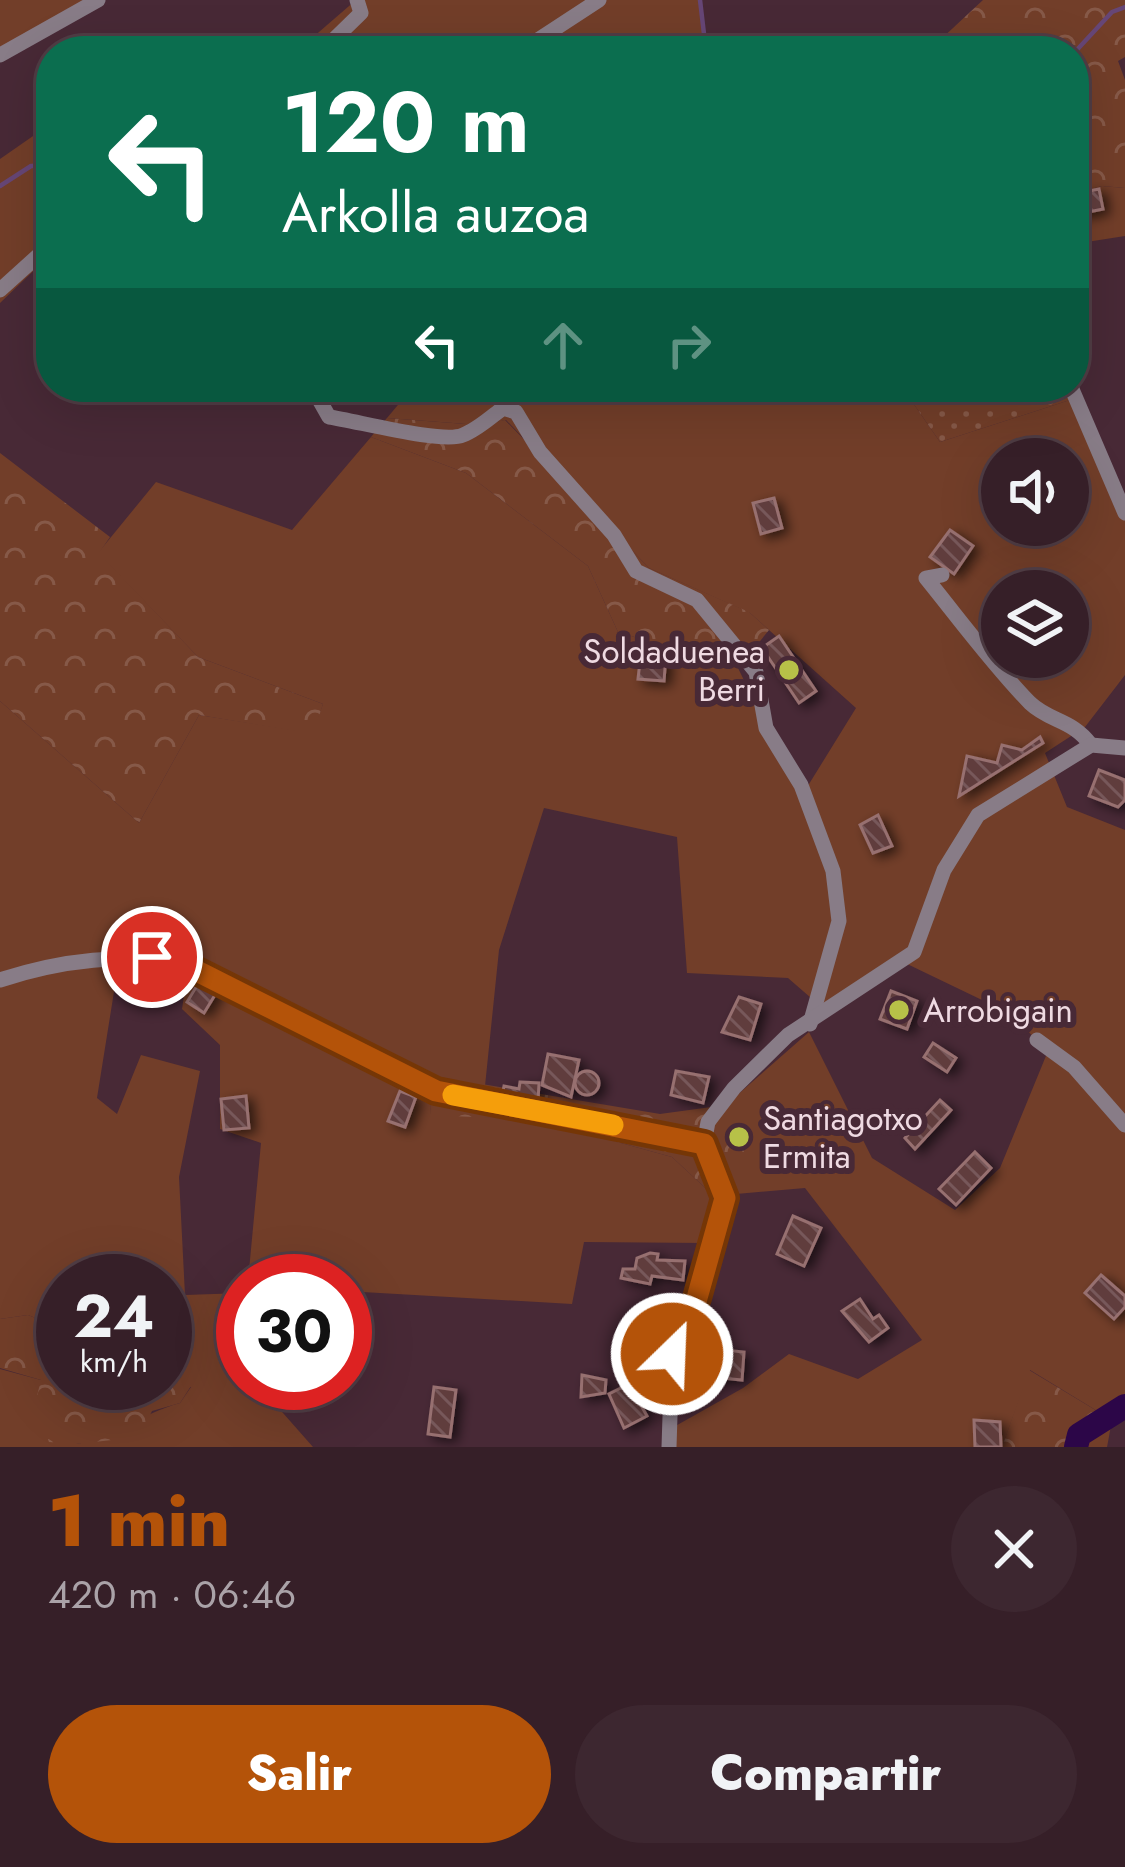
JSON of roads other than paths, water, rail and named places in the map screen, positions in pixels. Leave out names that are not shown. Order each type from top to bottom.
[{"type":"street","points":[[0,56],[98,0]]},
{"type":"street","points":[[337,36],[361,13],[357,0]]},
{"type":"street","points":[[543,36],[599,0]]},
{"type":"street","points":[[0,290],[36,258]]},
{"type":"street","points":[[320,402],[329,417],[390,425],[421,436],[460,437],[503,408],[516,412],[540,452],[614,535],[636,571],[697,600],[737,644],[756,672],[766,728],[801,785],[833,871],[838,921],[810,1024]]},
{"type":"street","points":[[1077,402],[1125,513]]},
{"type":"street","points":[[942,574],[926,578],[1014,684],[1035,708],[1076,725],[1091,745]]},
{"type":"street","points":[[669,1447],[672,1354],[697,1298],[725,1198],[704,1144],[708,1122],[734,1088],[788,1036],[914,952],[944,870],[978,815],[1034,776],[1091,745],[1125,748]]},
{"type":"street","points":[[0,980],[36,968],[152,957],[187,966],[436,1091],[704,1144]]},
{"type":"street","points":[[1037,1040],[1074,1067],[1125,1125]]},
{"type":"waterway","points":[[700,0],[704,36]]},
{"type":"waterway","points":[[1089,37],[1112,12],[1125,7]]},
{"type":"waterway","points":[[0,186],[36,166]]},
{"type":"waterway","points":[[1076,1447],[1079,1435],[1125,1406]]},
{"type":"place","name":"Soldaduenea Berri","points":[[789,670]]},
{"type":"place","name":"Arrobigain","points":[[899,1010]]},
{"type":"place","name":"Santiagotxo Ermita","points":[[739,1137]]}]
